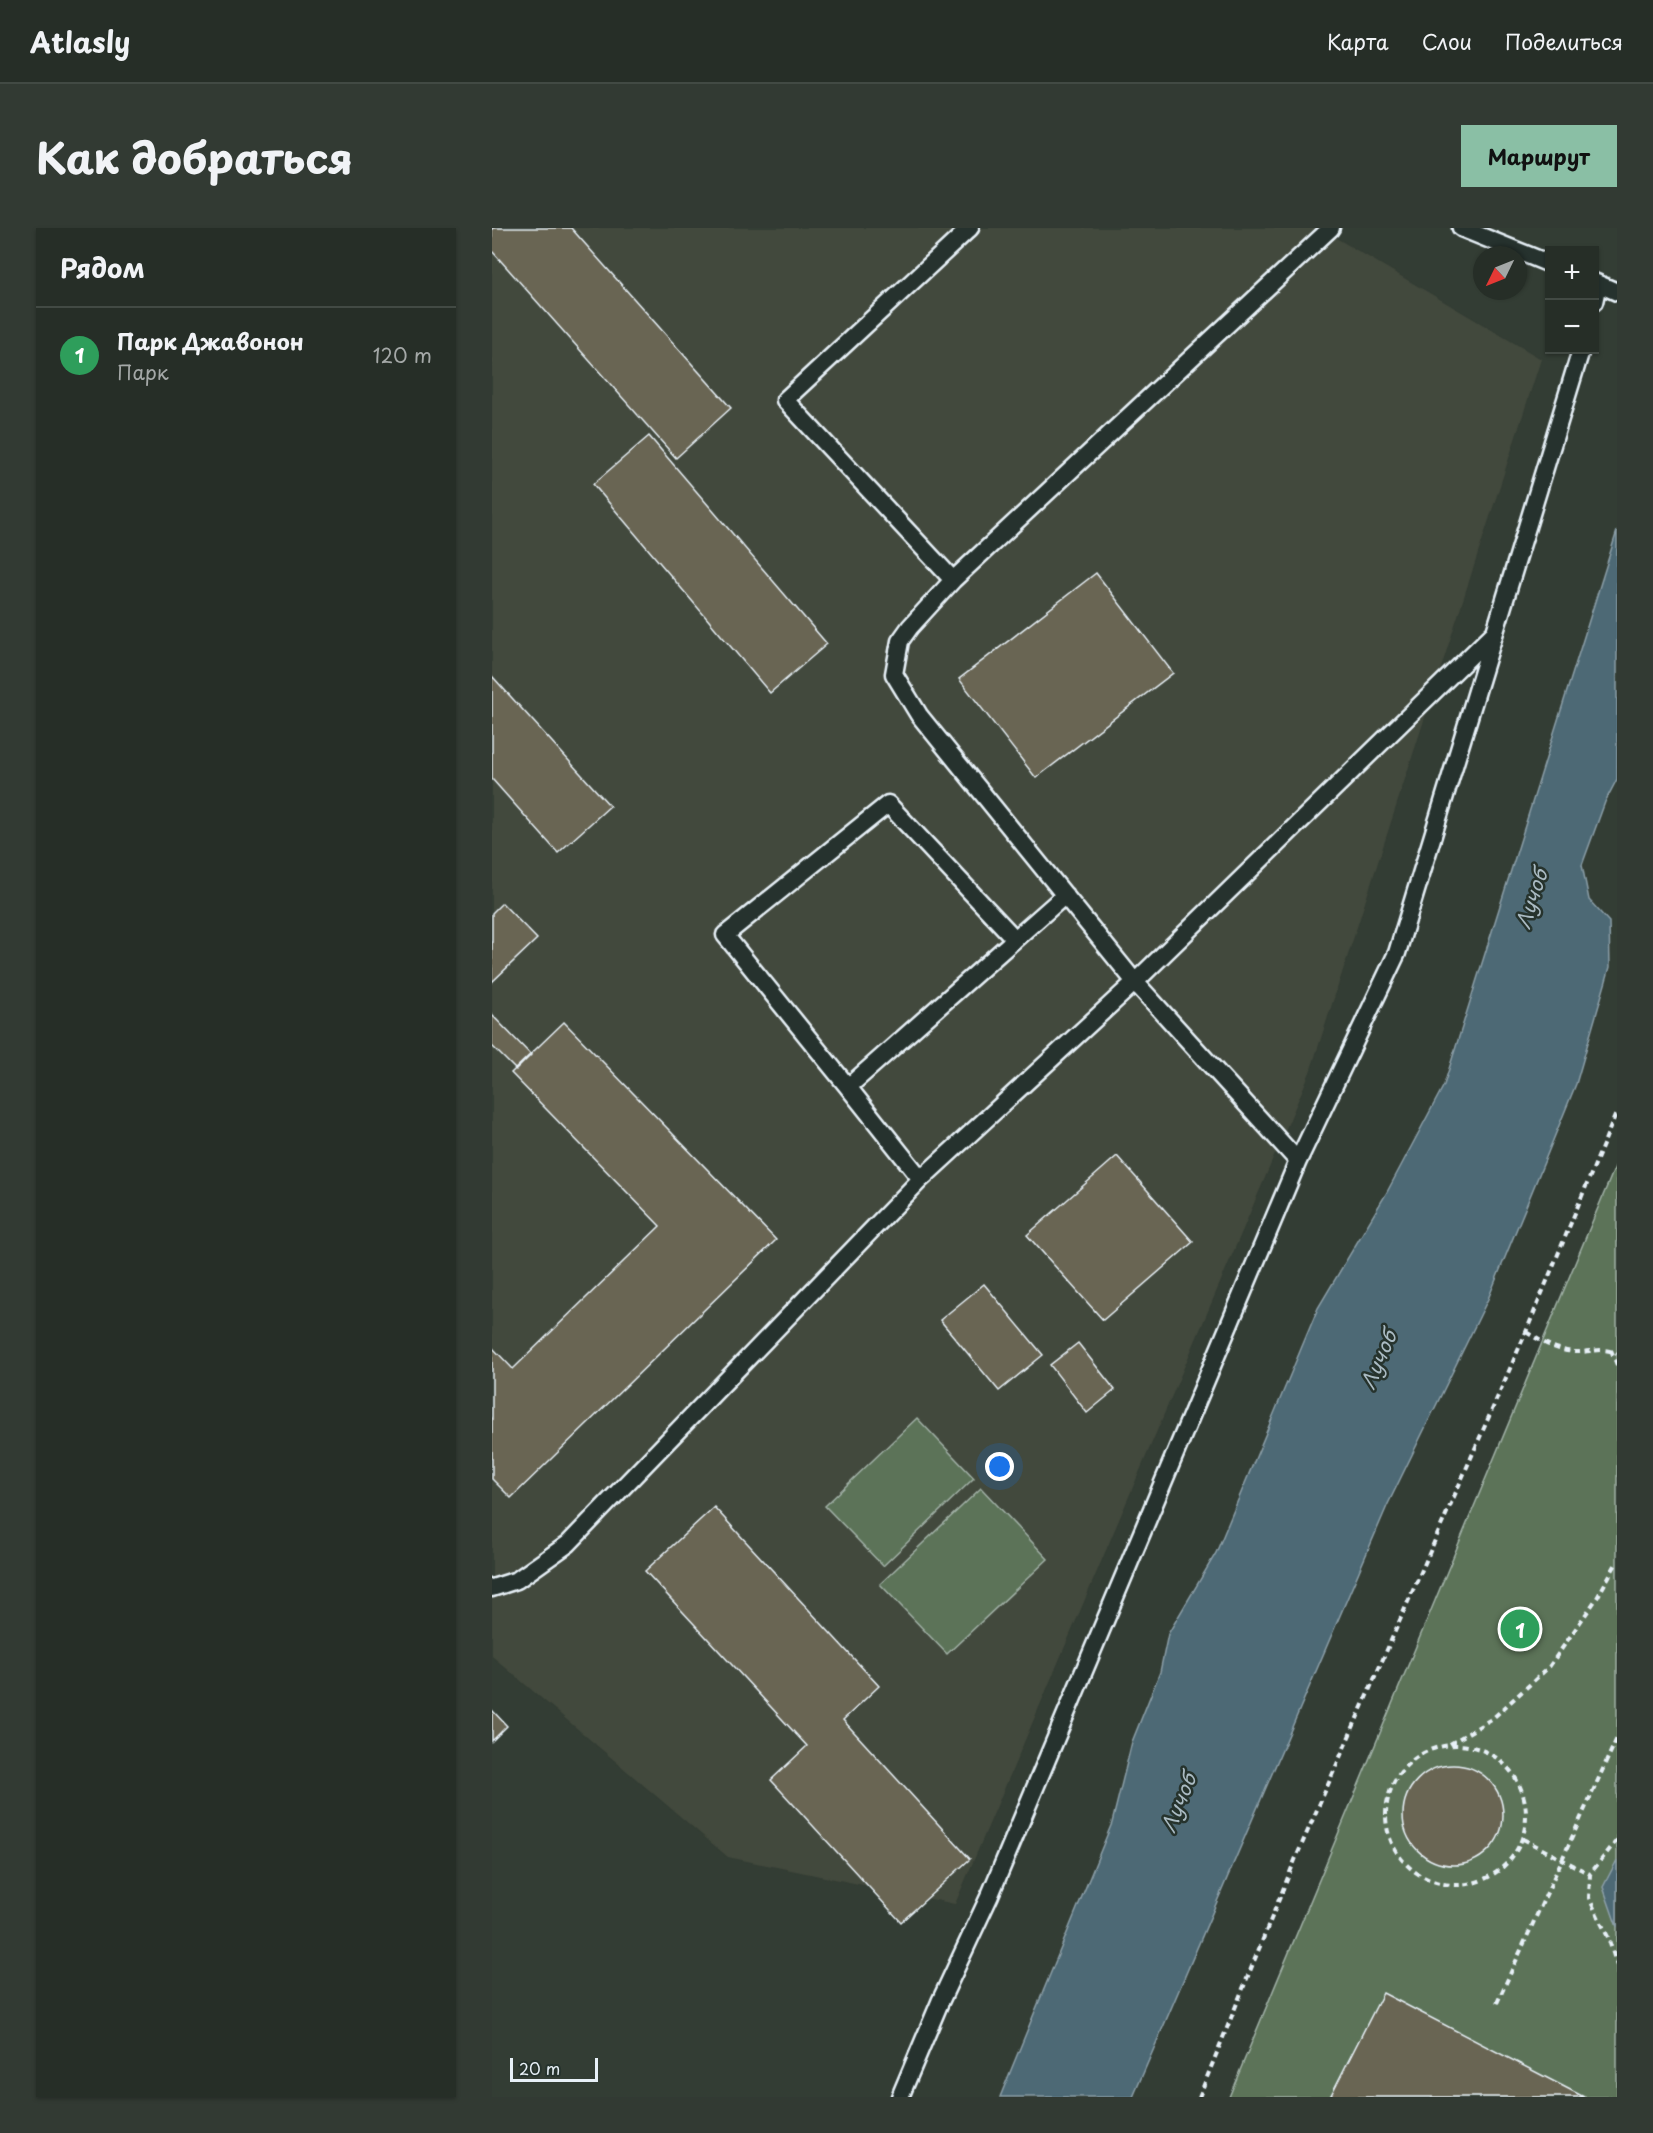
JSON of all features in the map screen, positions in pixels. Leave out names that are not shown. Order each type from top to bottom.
[{"type":"lane","points":[[953,580],[785,400],[970,228]]},
{"type":"lane","points":[[1298,1161],[1135,982],[919,715],[894,674],[900,641],[953,580],[1331,228]]},
{"type":"lane","points":[[1461,228],[1545,262]]},
{"type":"lane","points":[[1599,284],[1617,292]]},
{"type":"lane","points":[[900,2097],[940,2002],[990,1895],[1298,1161],[1397,953],[1580,354]]},
{"type":"lane","points":[[492,1588],[517,1580],[568,1544],[921,1179],[1135,982],[1497,631]]},
{"type":"lane","points":[[921,1179],[725,935],[888,804],[1015,939]]},
{"type":"lane","points":[[848,1086],[1065,895]]},
{"type":"path","points":[[1199,2097],[1295,1860],[1526,1332],[1617,1111]]},
{"type":"path","points":[[1526,1332],[1549,1347],[1574,1352],[1610,1350],[1617,1354]]},
{"type":"path","points":[[1610,1350],[1617,1365]]},
{"type":"path","points":[[1448,1744],[1470,1746],[1493,1755],[1511,1770],[1523,1791],[1527,1815],[1523,1839],[1511,1860],[1493,1875],[1471,1884],[1447,1885],[1424,1878],[1406,1864],[1393,1846],[1386,1825],[1387,1803],[1394,1781],[1408,1763],[1426,1751],[1448,1744],[1493,1718],[1549,1667],[1597,1598],[1617,1562]]},
{"type":"path","points":[[1497,2002],[1617,1738]]},
{"type":"path","points":[[1523,1839],[1590,1874]]},
{"type":"path","points":[[1617,1840],[1590,1874],[1589,1898],[1608,1937],[1617,1966]]},
{"type":"shaded area","points":[[492,228],[1319,228],[1541,359],[1310,1072],[955,1904],[728,1857],[492,1656]]},
{"type":"green space","points":[[1617,1162],[1617,2097],[1229,2097]]},
{"type":"green space","points":[[917,1418],[974,1478],[883,1566],[825,1506]]},
{"type":"green space","points":[[981,1488],[1048,1559],[947,1654],[880,1584]]},
{"type":"water","name":"Лучоб","points":[[1617,531],[1617,779],[1605,802],[1582,865],[1589,900],[1609,922],[1610,967],[1576,1084],[1488,1299],[1387,1506],[1133,2097],[1000,2097],[1112,1823],[1132,1742],[1160,1672],[1168,1634],[1216,1553],[1318,1308],[1386,1194],[1444,1085]]},
{"type":"water","points":[[1617,1860],[1617,1927],[1603,1887]]},
{"type":"building","points":[[492,228],[571,228],[731,408],[676,458],[492,251]]},
{"type":"building","points":[[649,436],[827,644],[770,693],[593,484]]},
{"type":"building","points":[[1096,573],[1173,673],[1036,778],[959,679]]},
{"type":"building","points":[[492,676],[610,806],[558,853],[492,779]]},
{"type":"building","points":[[502,903],[537,939],[492,982],[492,913]]},
{"type":"building","points":[[492,1015],[531,1055],[516,1070],[492,1046]]},
{"type":"building","points":[[564,1022],[776,1240],[511,1498],[492,1479],[492,1347],[513,1369],[660,1226],[511,1073]]},
{"type":"building","points":[[1117,1156],[1193,1242],[1103,1320],[1027,1235]]},
{"type":"building","points":[[984,1284],[1043,1355],[999,1391],[940,1320]]},
{"type":"building","points":[[1078,1343],[1115,1390],[1087,1413],[1050,1365]]},
{"type":"building","points":[[714,1507],[879,1686],[843,1720],[970,1859],[901,1922],[771,1780],[807,1746],[645,1571]]},
{"type":"building","points":[[492,1710],[507,1726],[492,1741]]},
{"type":"building","points":[[1453,1765],[1481,1773],[1495,1787],[1503,1815],[1495,1843],[1481,1857],[1453,1865],[1425,1857],[1411,1843],[1403,1815],[1411,1787],[1425,1773]]},
{"type":"building","points":[[1383,1993],[1584,2097],[1330,2097]]},
{"type":"place","name":"Парк Джавонон","points":[[1520,1629]]}]
